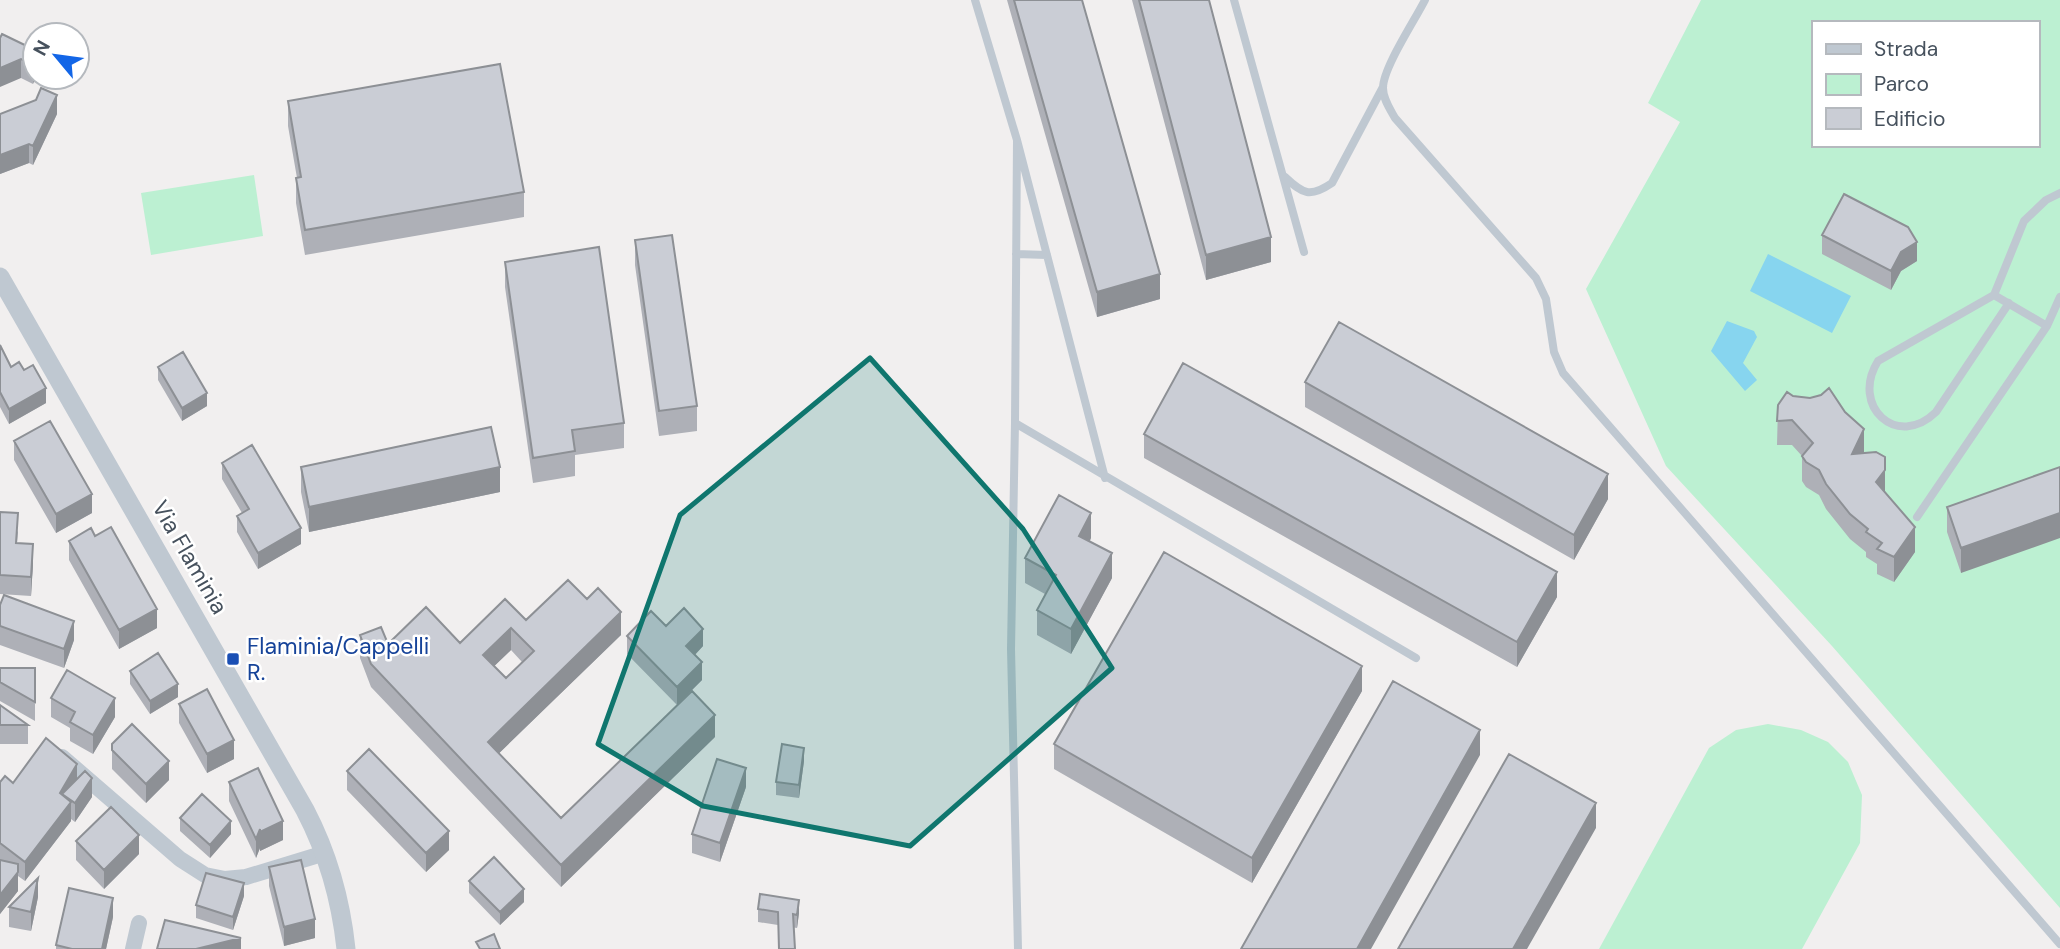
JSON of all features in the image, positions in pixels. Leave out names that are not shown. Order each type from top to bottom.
[{"type":"street","name":"Via Flaminia","points":[[0,276],[297,794],[325,853],[340,904],[346,949]]},
{"type":"street","points":[[60,755],[180,859],[205,875],[236,879],[325,853]]},
{"type":"street","points":[[134,949],[139,923]]},
{"type":"lane","points":[[975,0],[1017,140],[1105,478]]},
{"type":"lane","points":[[1234,0],[1304,252]]},
{"type":"lane","points":[[1283,175],[1298,190],[1308,193],[1319,192],[1332,183],[1425,0]]},
{"type":"lane","points":[[1382,87],[1384,98],[1395,118],[1536,278],[1546,299],[1554,352],[1563,373],[2060,944]]},
{"type":"lane","points":[[1017,140],[1011,649],[1018,949]]},
{"type":"lane","points":[[2008,303],[1928,421],[1904,427],[1883,420],[1872,405],[1869,394],[1872,370],[1878,361],[1994,295],[2024,221],[2046,200],[2060,193]]},
{"type":"lane","points":[[1016,254],[1047,255]]},
{"type":"lane","points":[[1994,295],[2047,326]]},
{"type":"lane","points":[[1917,517],[2047,326],[2059,301]]},
{"type":"lane","points":[[1015,423],[1416,658]]},
{"type":"highlighted area","points":[[870,358],[1023,529],[1112,668],[910,846],[703,806],[598,744],[680,515]]},
{"type":"green space","points":[[1701,0],[2060,0],[2060,908],[1832,646],[1666,466],[1586,289],[1680,122],[1648,103]]},
{"type":"green space","points":[[254,175],[263,236],[151,255],[141,193]]},
{"type":"green space","points":[[1768,724],[1801,730],[1828,742],[1848,762],[1862,795],[1860,843],[1802,949],[1599,949],[1709,748],[1736,730]]},
{"type":"water","points":[[1768,254],[1851,296],[1832,333],[1750,291]]},
{"type":"water","points":[[1727,321],[1754,331],[1757,337],[1743,363],[1757,380],[1745,391],[1711,351]]},
{"type":"building","points":[[1014,0],[1082,0],[1160,274],[1097,292]]},
{"type":"building","points":[[1139,0],[1209,0],[1271,237],[1206,255]]},
{"type":"building","points":[[2,34],[21,43],[21,59],[0,68]]},
{"type":"building","points":[[500,64],[524,192],[305,230],[296,178],[301,177],[288,101]]},
{"type":"building","points":[[40,91],[57,95],[33,146],[29,144],[0,155],[0,114],[36,100]]},
{"type":"building","points":[[1844,194],[1908,227],[1917,242],[1901,252],[1891,271],[1822,235]]},
{"type":"building","points":[[672,235],[697,406],[659,411],[635,240]]},
{"type":"building","points":[[599,247],[624,423],[572,430],[575,451],[533,458],[505,262]]},
{"type":"building","points":[[1339,322],[1608,474],[1574,535],[1305,382]]},
{"type":"building","points":[[0,345],[11,367],[19,362],[24,370],[33,365],[46,388],[9,409],[0,392]]},
{"type":"building","points":[[183,352],[207,393],[182,408],[158,367]]},
{"type":"building","points":[[1183,363],[1557,572],[1517,642],[1144,434]]},
{"type":"building","points":[[1829,388],[1845,412],[1864,429],[1852,454],[1876,452],[1885,457],[1885,470],[1876,482],[1915,527],[1894,557],[1877,549],[1882,543],[1866,532],[1868,529],[1850,514],[1826,484],[1819,470],[1806,462],[1802,456],[1813,443],[1792,420],[1777,421],[1778,405],[1787,392],[1793,396],[1810,398],[1821,395]]},
{"type":"building","points":[[50,421],[92,494],[56,514],[14,441]]},
{"type":"building","points":[[491,427],[500,467],[309,507],[301,467]]},
{"type":"building","points":[[252,445],[301,528],[258,553],[237,516],[249,509],[222,463]]},
{"type":"building","points":[[2060,467],[2060,513],[1961,548],[1947,507]]},
{"type":"building","points":[[1059,495],[1091,513],[1079,536],[1112,553],[1071,629],[1037,610],[1056,575],[1025,558]]},
{"type":"building","points":[[0,512],[18,513],[16,543],[33,544],[31,577],[0,575]]},
{"type":"building","points":[[111,527],[157,609],[119,630],[69,541],[91,528],[95,536]]},
{"type":"building","points":[[1164,552],[1362,666],[1252,858],[1054,744]]},
{"type":"building","points":[[568,580],[587,599],[598,588],[621,612],[488,742],[561,818],[692,691],[715,715],[561,865],[371,664],[360,635],[381,627],[388,644],[426,607],[460,643],[505,599],[526,620]],"holes":[[[511,628],[534,651],[506,678],[483,655]]]},
{"type":"building","points":[[4,595],[74,621],[64,649],[0,626],[0,605]]},
{"type":"building","points":[[684,608],[703,629],[686,646],[702,662],[677,687],[627,636],[651,611],[666,626]]},
{"type":"building","points":[[158,653],[178,684],[150,701],[130,671]]},
{"type":"building","points":[[0,668],[35,668],[35,702],[0,682]]},
{"type":"building","points":[[67,670],[115,698],[93,735],[70,722],[75,712],[51,698]]},
{"type":"building","points":[[1393,681],[1480,730],[1357,949],[1241,949]]},
{"type":"building","points":[[207,689],[234,740],[207,754],[179,704]]},
{"type":"building","points":[[0,705],[28,725],[0,725]]},
{"type":"building","points":[[132,724],[169,761],[146,784],[112,750],[112,744]]},
{"type":"building","points":[[46,738],[77,764],[60,793],[71,802],[25,862],[0,843],[0,782],[5,776],[13,783]]},
{"type":"building","points":[[782,744],[804,748],[799,785],[776,782]]},
{"type":"building","points":[[369,749],[449,831],[426,853],[347,771]]},
{"type":"building","points":[[1509,754],[1596,803],[1513,949],[1398,949]]},
{"type":"building","points":[[717,759],[746,768],[720,843],[692,834]]},
{"type":"building","points":[[258,768],[283,821],[260,832],[260,829],[256,839],[229,782]]},
{"type":"building","points":[[85,771],[92,778],[75,803],[62,794]]},
{"type":"building","points":[[202,794],[231,821],[210,845],[180,818]]},
{"type":"building","points":[[111,807],[139,835],[104,870],[76,841]]},
{"type":"building","points":[[494,857],[524,889],[500,912],[469,881]]},
{"type":"building","points":[[0,860],[18,864],[18,872],[0,895]]},
{"type":"building","points":[[301,860],[315,919],[284,927],[269,867]]},
{"type":"building","points":[[206,873],[244,883],[233,917],[196,905]]},
{"type":"building","points":[[38,878],[31,912],[9,907]]},
{"type":"building","points":[[69,888],[113,898],[102,949],[72,949],[56,945]]},
{"type":"building","points":[[760,894],[799,900],[797,915],[793,914],[795,949],[779,949],[778,912],[758,909]]},
{"type":"building","points":[[165,920],[241,938],[196,949],[157,949]]},
{"type":"building","points":[[494,934],[500,949],[480,949],[476,942]]},
{"type":"place","name":"Flaminia/Cappelli R.","points":[[233,659]]}]
